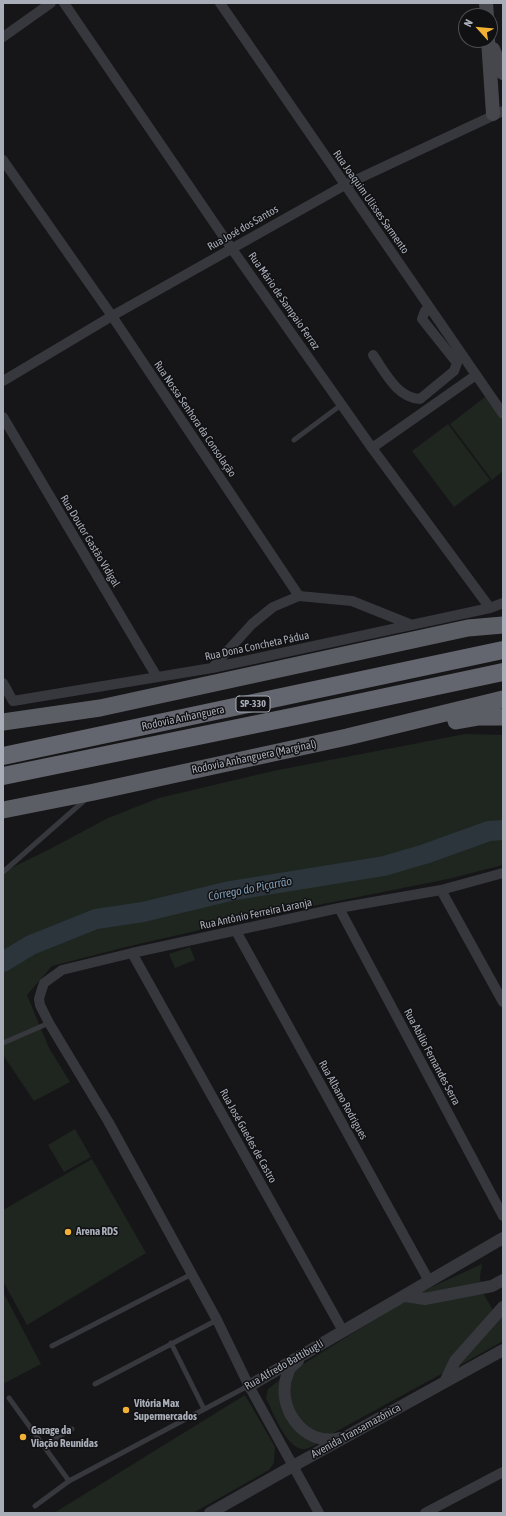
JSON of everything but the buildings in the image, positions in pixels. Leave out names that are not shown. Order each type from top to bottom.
[{"type":"highway","points":[[468,628],[496,613]]},
{"type":"highway","points":[[3,734],[100,708],[468,628],[503,625]]},
{"type":"highway","name":"Rodovia Anhanguera","points":[[3,756],[503,650]]},
{"type":"highway","name":"Rodovia Anhanguera","points":[[3,776],[304,715],[503,672]]},
{"type":"highway","name":"Rodovia Anhanguera (Marginal)","points":[[3,810],[94,792],[347,737],[503,699]]},
{"type":"highway","points":[[3,722],[100,708]]},
{"type":"highway","points":[[347,737],[372,736],[475,718],[503,718]]},
{"type":"main road","points":[[490,48],[498,112]]},
{"type":"main road","points":[[492,48],[503,73]]},
{"type":"street","points":[[3,37],[51,3]]},
{"type":"street","name":"Rua Mário de Sampaio Ferraz","points":[[64,3],[232,249],[372,448],[496,613]]},
{"type":"street","name":"Rua Joaquim Ulisses Sarmento","points":[[220,3],[503,414]]},
{"type":"street","name":"Rua José dos Santos","points":[[3,381],[112,316],[345,185],[498,112]]},
{"type":"street","name":"Rua Nossa Senhora da Consolação","points":[[3,160],[112,316],[299,596]]},
{"type":"street","points":[[373,355],[400,392],[408,398],[420,399],[454,371],[457,362],[422,319],[424,311],[429,307]]},
{"type":"street","points":[[372,448],[476,375]]},
{"type":"street","name":"Rua Doutor Gastão Vidigal","points":[[3,417],[157,677]]},
{"type":"street","points":[[212,668],[252,624],[273,607],[299,596],[352,601],[412,625]]},
{"type":"street","name":"Rua Dona Concheta Pádua","points":[[3,683],[13,701],[212,668],[412,625],[496,613],[503,603]]},
{"type":"street","name":"Rua Antônio Ferreira Laranja","points":[[49,1023],[42,1010],[39,999],[44,983],[62,970],[132,953],[339,908],[441,890],[503,873]]},
{"type":"street","points":[[441,890],[503,1002]]},
{"type":"street","name":"Rua Abílio Fernandes Serra","points":[[339,908],[503,1216]]},
{"type":"street","name":"Rua Albano Rodrigues","points":[[236,931],[429,1281]]},
{"type":"street","name":"Rua José Guedes de Castro","points":[[132,953],[343,1331]]},
{"type":"street","points":[[49,1023],[108,1121],[217,1320],[249,1386],[319,1513]]},
{"type":"street","name":"Rua Alfredo Battibugli","points":[[249,1386],[503,1238]]},
{"type":"street","points":[[405,1296],[425,1298],[492,1286],[503,1280]]},
{"type":"street","points":[[444,1382],[455,1361],[503,1307]]},
{"type":"street","points":[[311,1350],[288,1371],[284,1388],[285,1404],[292,1418],[302,1430],[316,1438],[332,1440],[348,1436]]},
{"type":"street","name":"Avenida Transamazônica","points":[[210,1513],[503,1350]]},
{"type":"street","points":[[425,1513],[503,1472]]},
{"type":"lane","points":[[294,440],[342,405]]},
{"type":"lane","points":[[3,872],[94,792]]},
{"type":"lane","points":[[3,1043],[49,1023]]},
{"type":"lane","points":[[52,1346],[192,1274]]},
{"type":"lane","points":[[95,1384],[217,1320]]},
{"type":"lane","points":[[171,1344],[204,1409]]},
{"type":"lane","name":"Rua Alfredo Battibugli","points":[[35,1506],[69,1481],[249,1386]]},
{"type":"lane","points":[[9,1398],[69,1481]]},
{"type":"lane","points":[[43,1445],[72,1429]]},
{"type":"shaded area","points":[[485,397],[503,420],[503,471],[492,480],[450,424]]},
{"type":"shaded area","points":[[448,424],[490,480],[454,507],[412,451]]},
{"type":"shaded area","points":[[465,734],[503,735],[503,865],[448,879],[248,919],[130,946],[52,966],[27,995],[49,1048],[70,1082],[34,1101],[3,1055],[3,872],[108,818],[159,798],[273,771]]},
{"type":"shaded area","points":[[190,947],[195,960],[175,968],[169,954]]},
{"type":"shaded area","points":[[75,1129],[91,1157],[64,1172],[48,1145]]},
{"type":"shaded area","name":"Arena RDS","points":[[92,1159],[146,1253],[27,1325],[3,1281],[3,1210]]},
{"type":"shaded area","points":[[482,1264],[480,1277],[481,1285],[414,1295]]},
{"type":"shaded area","points":[[482,1291],[494,1312],[443,1373],[328,1436],[318,1435],[295,1418],[288,1392],[292,1371],[406,1300]]},
{"type":"shaded area","points":[[3,1292],[41,1364],[3,1384]]},
{"type":"shaded area","points":[[502,1314],[503,1341],[455,1368]]},
{"type":"shaded area","points":[[282,1378],[282,1398],[320,1443],[307,1449],[298,1448],[292,1444],[281,1430],[266,1398],[268,1389]]},
{"type":"shaded area","points":[[245,1395],[275,1447],[274,1463],[269,1470],[193,1513],[54,1513]]},
{"type":"waterway","name":"Córrego do Piçarrão","points":[[3,962],[31,945],[96,919],[143,912],[230,891],[384,866],[425,854],[489,831],[503,830]]},
{"type":"place","name":"Arena RDS","points":[[68,1232]]},
{"type":"place","name":"Vitória Max Supermercados","points":[[126,1410]]},
{"type":"place","name":"Garage da Viação Reunidas","points":[[23,1437]]}]
